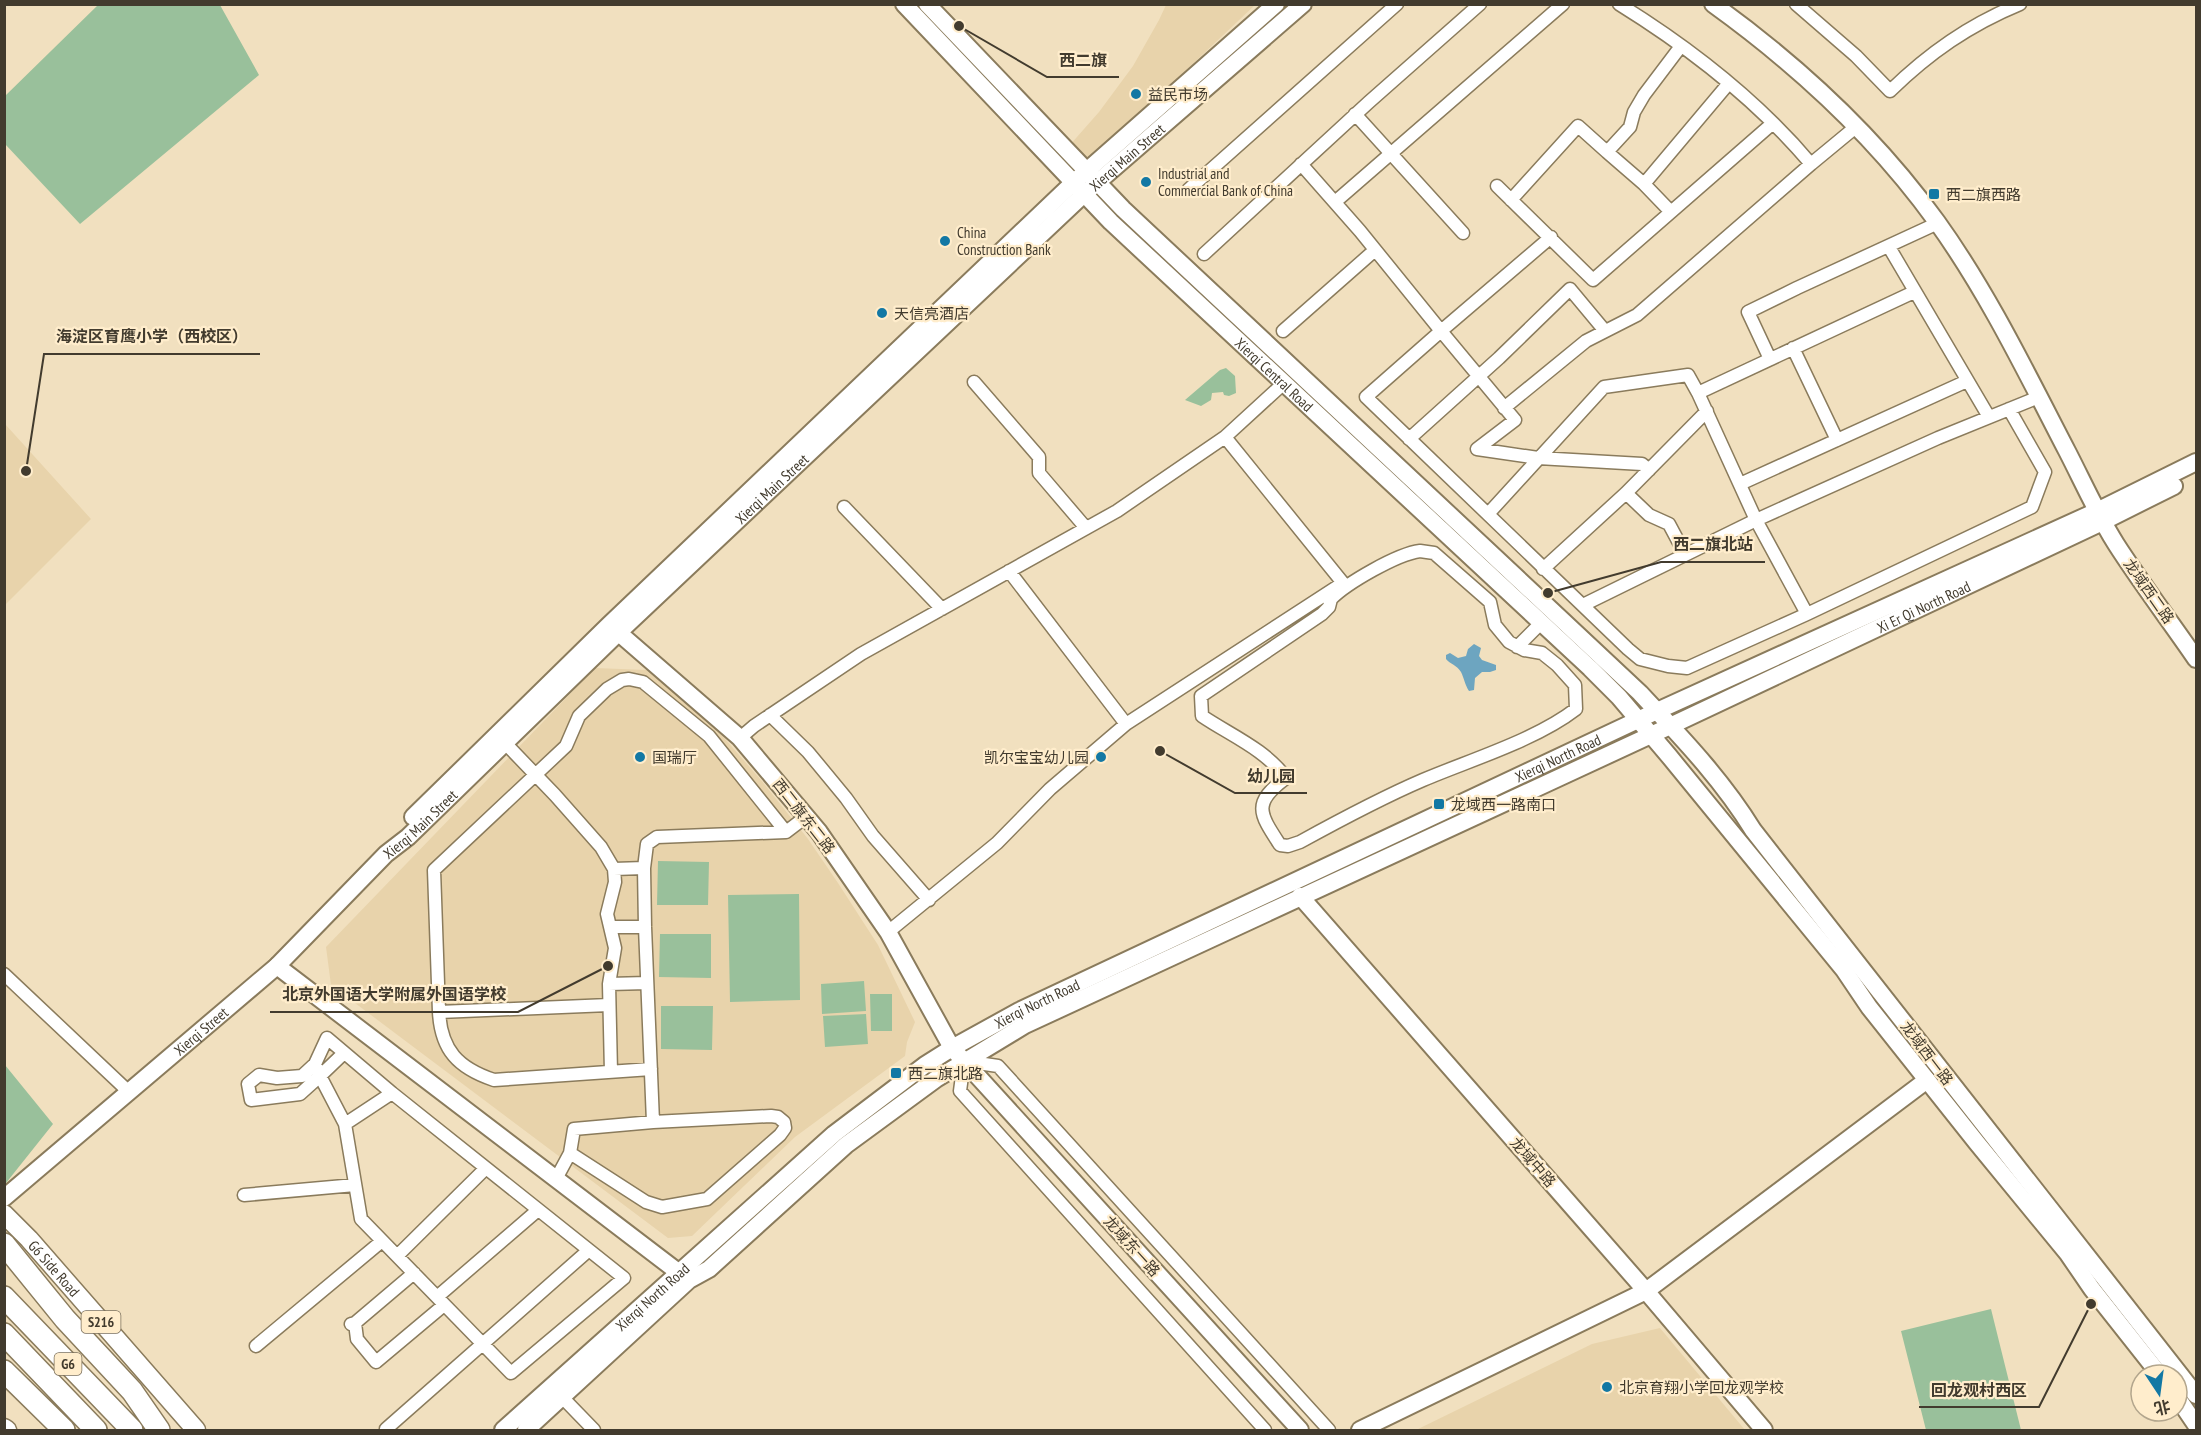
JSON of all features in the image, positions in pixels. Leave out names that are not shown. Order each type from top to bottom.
[{"type":"highway","points":[[4,1244],[65,1319],[132,1391],[159,1431]]},
{"type":"highway","name":"G6","points":[[4,1297],[132,1431]]},
{"type":"highway","name":"G6","points":[[4,1334],[96,1431]]},
{"type":"highway","points":[[4,1371],[63,1431]]},
{"type":"main road","name":"Xierqi Central Road","points":[[904,4],[1284,383],[1590,668],[1651,735]]},
{"type":"main road","name":"Xierqi Central Road","points":[[927,4],[1085,183],[1624,677],[1657,711]]},
{"type":"main road","name":"Xierqi Main Street","points":[[386,854],[400,830],[1276,4]]},
{"type":"main road","name":"Xierqi Main Street","points":[[1085,183],[1303,4]]},
{"type":"main road","points":[[1713,4],[1799,70],[1857,126],[1907,182],[1938,224],[1976,283],[2039,397],[2100,516]]},
{"type":"main road","name":"Xi Er Qi North Road","points":[[1651,735],[2100,516],[2196,462]]},
{"type":"main road","name":"Xi Er Qi North Road","points":[[1657,711],[2196,475]]},
{"type":"main road","name":"龙域西二路","points":[[2100,516],[2116,544],[2196,659]]},
{"type":"main road","name":"Xierqi Main Street","points":[[386,854],[408,837],[505,743],[613,629]]},
{"type":"main road","name":"西二旗东二路","points":[[613,629],[740,738],[807,816],[888,932],[952,1048]]},
{"type":"main road","name":"Xierqi North Road","points":[[526,1431],[684,1276],[834,1134],[888,1092],[952,1048],[1018,1011],[1657,711]]},
{"type":"main road","name":"龙域西一路","points":[[1657,711],[1736,802],[1753,830],[2196,1395]]},
{"type":"main road","name":"Xierqi North Road","points":[[502,1431],[684,1276],[709,1269],[846,1145],[964,1061],[1025,1025],[1651,735]]},
{"type":"main road","name":"龙域西一路","points":[[1651,735],[1844,970],[1869,1006],[2055,1237],[2091,1289],[2150,1363]]},
{"type":"main road","name":"Xierqi Street","points":[[4,1198],[277,966],[386,854]]},
{"type":"main road","name":"龙域中路","points":[[1300,896],[1646,1291],[1764,1431]]},
{"type":"main road","points":[[277,966],[684,1276]]},
{"type":"main road","name":"龙域东一路","points":[[952,1048],[1300,1431]]},
{"type":"main road","points":[[1360,1431],[1646,1291],[1927,1080]]},
{"type":"main road","name":"G6 Side Road","points":[[4,1214],[29,1239],[196,1431]]},
{"type":"street","points":[[1188,189],[1397,4]]},
{"type":"street","points":[[1204,254],[1355,114],[1480,4]]},
{"type":"street","points":[[1335,202],[1563,4]]},
{"type":"street","points":[[1620,4],[1729,83],[1773,123],[1810,164]]},
{"type":"street","points":[[1796,4],[1856,56],[1890,91],[1941,46],[1964,30],[2020,4]]},
{"type":"street","points":[[1607,152],[1630,127],[1634,112],[1644,95],[1681,46]]},
{"type":"street","points":[[1644,184],[1729,83]]},
{"type":"street","points":[[1355,114],[1463,233]]},
{"type":"street","points":[[1497,186],[1593,280],[1773,123]]},
{"type":"street","points":[[1511,200],[1578,126],[1644,184],[1671,212]]},
{"type":"street","points":[[1504,408],[1586,340],[1637,315],[1810,164],[1857,126]]},
{"type":"street","points":[[1301,164],[1515,420],[1477,449],[1538,458],[1642,464],[1649,470]]},
{"type":"street","points":[[1770,358],[1748,312],[1938,224]]},
{"type":"street","points":[[1551,237],[1366,397],[1543,569],[1640,659],[1687,668],[1808,614],[2032,507],[2044,472],[2009,409]]},
{"type":"street","points":[[1888,247],[1989,417]]},
{"type":"street","points":[[1283,331],[1375,250]]},
{"type":"street","points":[[1409,439],[1570,290],[1605,331]]},
{"type":"street","points":[[1698,393],[1914,292]]},
{"type":"street","points":[[1793,348],[1837,440]]},
{"type":"street","points":[[1488,514],[1604,387],[1688,375],[1707,411],[1756,520],[1808,614]]},
{"type":"street","points":[[1740,484],[1968,381]]},
{"type":"street","points":[[974,382],[1038,457],[1040,473],[1086,528]]},
{"type":"street","points":[[740,738],[861,654],[1117,511],[1225,438],[1284,383]]},
{"type":"street","points":[[1583,605],[1756,520],[2039,397]]},
{"type":"street","points":[[1543,569],[1626,493],[1707,411]]},
{"type":"street","points":[[888,932],[997,843],[1068,773],[1126,723],[1343,583],[1225,438]]},
{"type":"street","points":[[1626,493],[1648,515],[1669,524],[1685,554]]},
{"type":"street","points":[[844,507],[942,609]]},
{"type":"street","points":[[1412,552],[1434,553],[1490,602],[1496,625],[1502,635],[1517,647],[1542,653],[1557,665],[1575,685],[1576,709],[1565,718],[1516,742],[1421,781],[1288,846],[1280,845],[1266,822],[1262,807],[1263,799],[1286,777],[1264,755],[1202,716],[1201,696],[1206,692],[1322,614],[1329,607],[1330,599],[1344,589],[1412,552]]},
{"type":"street","points":[[1009,571],[1126,723]]},
{"type":"street","points":[[1517,647],[1541,623]]},
{"type":"street","points":[[651,1069],[494,1080],[480,1076],[455,1059],[440,1030],[434,870],[566,746],[579,716],[607,688],[622,680],[637,679],[643,682],[709,736],[786,832]]},
{"type":"street","points":[[770,715],[808,752],[846,798],[873,836],[929,900]]},
{"type":"street","points":[[505,743],[601,847],[614,869],[615,879],[607,910],[615,952],[609,984],[611,1072]]},
{"type":"street","points":[[653,1122],[645,927],[645,846],[654,838],[786,832],[807,816]]},
{"type":"street","points":[[614,869],[644,868]]},
{"type":"street","points":[[611,927],[645,927]]},
{"type":"street","points":[[4,974],[129,1092]]},
{"type":"street","points":[[609,984],[647,983]]},
{"type":"street","points":[[439,1012],[609,1005]]},
{"type":"street","points":[[315,1064],[320,1076],[345,1124],[361,1219],[510,1373],[624,1278],[392,1093],[327,1038],[315,1064],[302,1076],[277,1078],[259,1075],[248,1084],[250,1100],[300,1094],[320,1076],[344,1053]]},
{"type":"street","points":[[1265,1431],[960,1091],[964,1061],[999,1066],[1329,1431]]},
{"type":"street","points":[[345,1124],[392,1093]]},
{"type":"street","points":[[556,1179],[570,1153],[573,1129],[771,1116],[778,1117],[784,1122],[785,1128],[780,1135],[706,1199],[671,1205],[662,1206],[646,1202],[570,1153]]},
{"type":"street","points":[[397,1256],[486,1168]]},
{"type":"street","points":[[244,1195],[355,1185]]},
{"type":"street","points":[[414,1273],[353,1323],[357,1339],[376,1362],[538,1209]]},
{"type":"street","points":[[256,1346],[382,1241]]},
{"type":"street","points":[[386,1429],[589,1250]]},
{"type":"street","points":[[562,1397],[594,1431]]},
{"type":"shaded area","name":"益民市场","points":[[1166,5],[1255,5],[1086,161],[1069,146],[1099,112],[1133,66]]},
{"type":"shaded area","points":[[5,424],[91,519],[5,605]]},
{"type":"shaded area","points":[[595,668],[647,670],[711,723],[808,839],[878,945],[915,1022],[907,1042],[905,1056],[795,1137],[692,1236],[668,1238],[331,985],[326,947]]},
{"type":"shaded area","name":"北京育翔小学回龙观学校","points":[[1660,1328],[1745,1430],[1416,1430],[1592,1344]]},
{"type":"green space","points":[[98,5],[220,5],[259,75],[80,224],[5,144],[5,96]]},
{"type":"green space","points":[[1226,368],[1235,376],[1236,393],[1229,396],[1224,395],[1223,392],[1212,393],[1211,400],[1201,406],[1185,400],[1220,370]]},
{"type":"green space","points":[[658,861],[709,862],[708,905],[657,905]]},
{"type":"green space","points":[[799,894],[800,1000],[730,1002],[728,895]]},
{"type":"green space","points":[[660,934],[711,934],[711,978],[659,977]]},
{"type":"green space","points":[[864,981],[866,1011],[822,1014],[821,984]]},
{"type":"green space","points":[[870,994],[892,994],[892,1031],[871,1031]]},
{"type":"green space","points":[[661,1006],[713,1006],[712,1050],[661,1049]]},
{"type":"green space","points":[[866,1014],[868,1044],[825,1047],[823,1016]]},
{"type":"green space","points":[[5,1065],[53,1124],[6,1183],[4,1181]]},
{"type":"green space","points":[[1991,1309],[2021,1430],[1926,1430],[1901,1331]]},
{"type":"water","points":[[1474,644],[1481,648],[1479,656],[1482,660],[1496,665],[1496,670],[1482,672],[1475,678],[1474,690],[1469,691],[1461,672],[1446,659],[1446,655],[1450,653],[1458,658],[1466,656],[1468,649]]},
{"type":"place","name":"西二旗","points":[[959,26]]},
{"type":"place","name":"益民市场","points":[[1136,94]]},
{"type":"place","name":"Industrial and Commercial Bank of China","points":[[1146,182]]},
{"type":"place","name":"西二旗西路","points":[[1934,194]]},
{"type":"place","name":"China Construction Bank","points":[[945,241]]},
{"type":"place","name":"天信亮酒店","points":[[882,313]]},
{"type":"place","name":"海淀区育鹰小学（西校区）","points":[[26,471]]},
{"type":"place","name":"西二旗北站","points":[[1548,593]]},
{"type":"place","name":"幼儿园","points":[[1160,751]]},
{"type":"place","name":"国瑞厅","points":[[640,757]]},
{"type":"place","name":"凯尔宝宝幼儿园","points":[[1101,757]]},
{"type":"place","name":"龙域西一路南口","points":[[1439,804]]},
{"type":"place","name":"北京外国语大学附属外国语学校","points":[[608,966]]},
{"type":"place","name":"西二旗北路","points":[[896,1073]]},
{"type":"place","name":"回龙观村西区","points":[[2091,1304]]},
{"type":"place","name":"北京育翔小学回龙观学校","points":[[1607,1387]]}]
